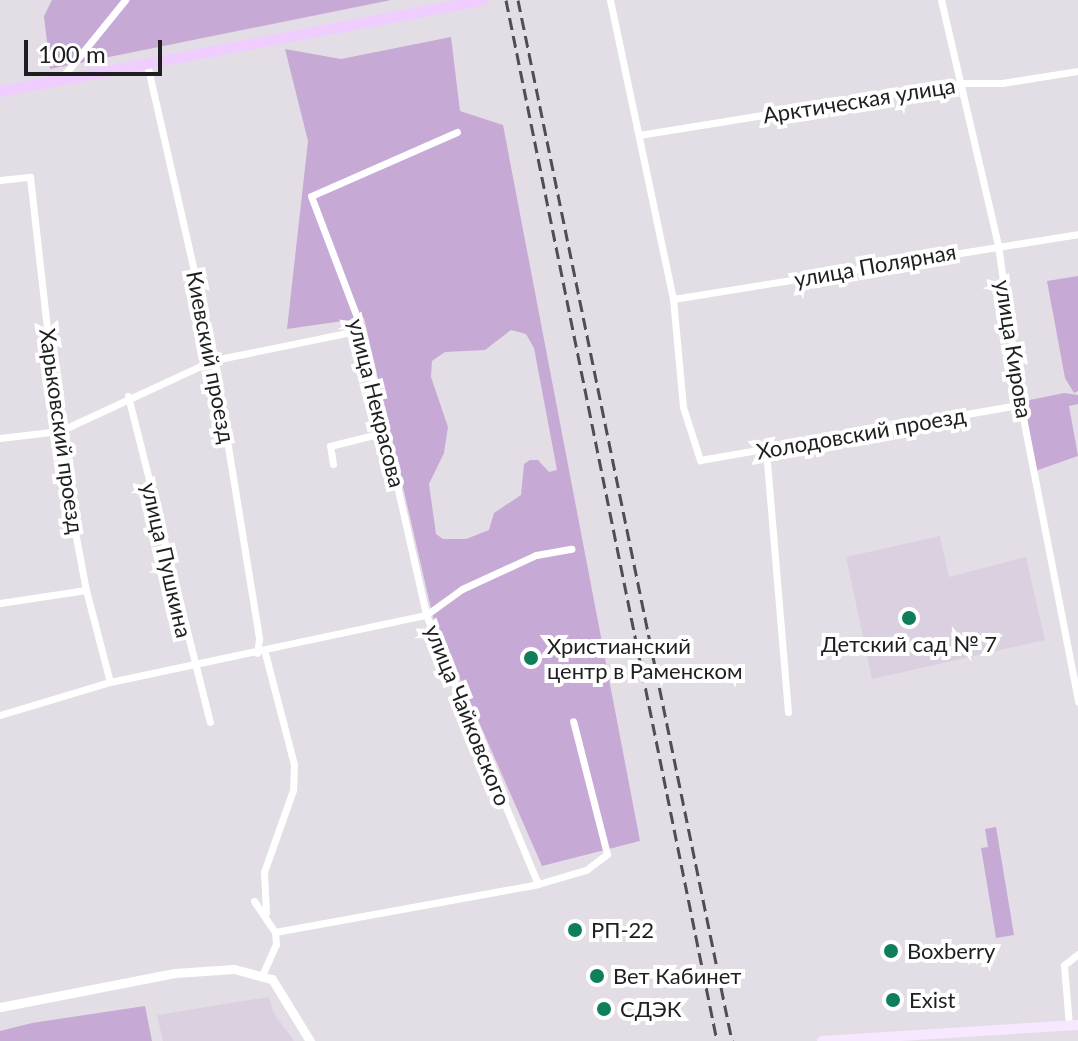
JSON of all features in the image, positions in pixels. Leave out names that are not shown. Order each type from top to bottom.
[{"type":"main road","points":[[0,91],[483,0]]},
{"type":"main road","points":[[822,1041],[1074,1025]]},
{"type":"street","points":[[61,79],[125,0]]},
{"type":"street","points":[[610,0],[673,299]]},
{"type":"street","name":"улица Кирова","points":[[941,0],[998,245],[1020,405],[1078,701]]},
{"type":"street","name":"Киевский проезд","points":[[147,64],[214,360],[261,653],[294,764],[293,790],[264,872],[266,913]]},
{"type":"street","name":"Арктическая улица","points":[[639,135],[961,83],[1002,83],[1078,71]]},
{"type":"street","name":"улица Некрасова","points":[[426,615],[362,330],[311,196],[457,132]]},
{"type":"street","name":"Харьковский проезд","points":[[0,180],[30,177],[60,431],[86,590],[110,682]]},
{"type":"street","name":"улица Полярная","points":[[673,299],[1078,234]]},
{"type":"street","name":"Холодовский проезд","points":[[673,299],[683,407],[700,460],[1020,405]]},
{"type":"street","points":[[0,438],[60,431],[128,396],[214,360],[362,330]]},
{"type":"street","name":"улица Пушкина","points":[[128,396],[191,664],[210,722]]},
{"type":"street","points":[[333,464],[330,446],[386,432]]},
{"type":"street","points":[[766,450],[788,712]]},
{"type":"street","points":[[426,615],[462,589],[536,555],[571,549]]},
{"type":"street","points":[[0,603],[86,590]]},
{"type":"street","name":"улица Чайковского","points":[[0,715],[110,682],[261,653],[426,615],[538,884]]},
{"type":"street","points":[[275,932],[538,884],[586,870],[607,854],[573,721]]},
{"type":"street","points":[[254,901],[266,913],[275,932],[276,944],[262,975]]},
{"type":"street","points":[[1074,1025],[1064,965],[1078,954]]},
{"type":"street","points":[[0,1007],[193,970],[262,975],[272,979],[310,1041]]},
{"type":"shaded area","points":[[52,0],[391,0],[50,69],[44,16]]},
{"type":"shaded area","points":[[451,37],[460,111],[503,125],[640,841],[542,866],[433,617],[364,318],[287,329],[308,141],[285,49],[341,59]],"holes":[[[511,330],[526,334],[534,348],[557,470],[549,472],[538,460],[530,460],[524,464],[521,495],[494,513],[489,530],[466,539],[443,539],[436,534],[429,484],[444,453],[448,427],[431,377],[432,361],[445,352],[485,350]]]},
{"type":"shaded area","points":[[1078,276],[1078,391],[1074,393],[1065,378],[1047,281]]},
{"type":"shaded area","points":[[1064,393],[1078,395],[1078,404],[1069,406],[1078,456],[1035,471],[1020,402]]},
{"type":"shaded area","name":"Детский сад № 7","points":[[940,536],[949,577],[1026,557],[1045,640],[872,679],[846,557]]},
{"type":"shaded area","points":[[996,827],[1014,935],[996,938],[981,848],[988,847],[985,829]]},
{"type":"shaded area","points":[[269,997],[273,1012],[294,1041],[163,1041],[157,1015]]},
{"type":"shaded area","points":[[145,1006],[152,1041],[0,1041],[0,1031],[32,1023]]},
{"type":"railway","points":[[506,0],[717,1041]]},
{"type":"railway","points":[[518,0],[732,1041]]},
{"type":"place","name":"Детский сад № 7","points":[[909,618]]},
{"type":"place","name":"Христианский центр в Раменском","points":[[531,658]]},
{"type":"place","name":"РП-22","points":[[575,930]]},
{"type":"place","name":"Boxberry","points":[[891,951]]},
{"type":"place","name":"Вет Кабинет","points":[[597,976]]},
{"type":"place","name":"Exist","points":[[893,1000]]},
{"type":"place","name":"СДЭК","points":[[604,1009]]}]
